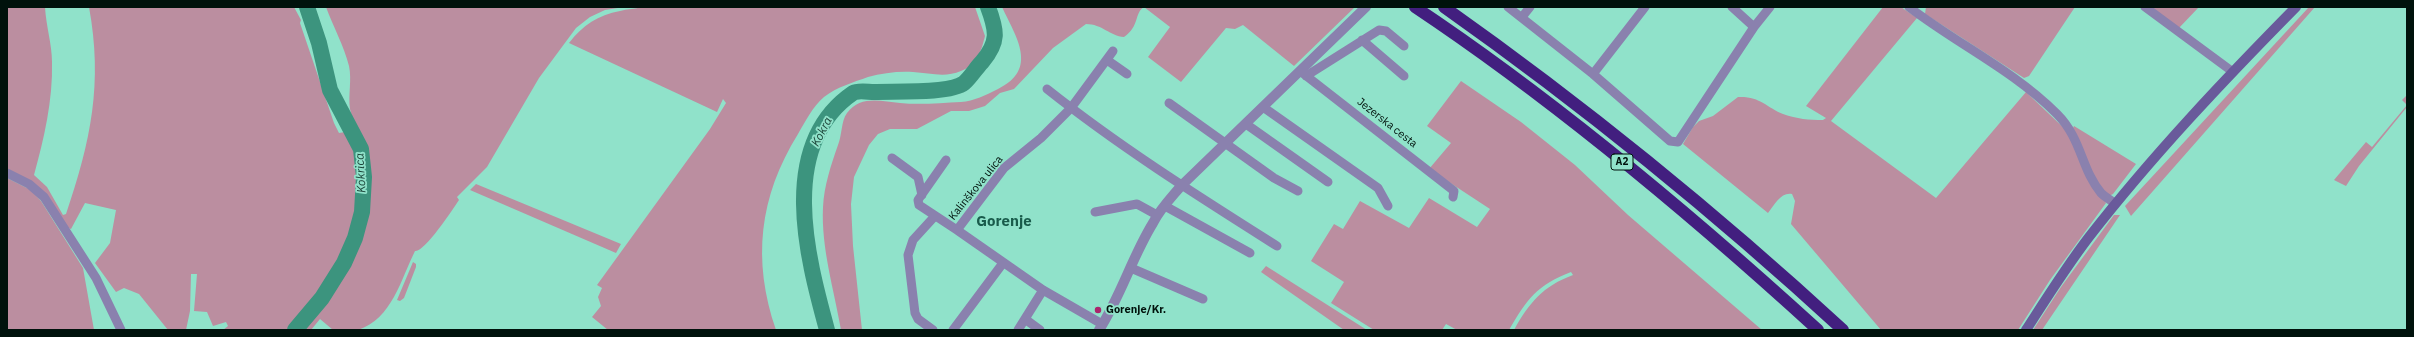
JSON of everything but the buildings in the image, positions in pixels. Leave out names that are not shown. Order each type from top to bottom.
[{"type":"highway","name":"A2","points":[[1415,7],[1464,40],[1617,158],[1690,217],[1818,330]]},
{"type":"highway","name":"A2","points":[[1444,7],[1595,118],[1698,203],[1843,330]]},
{"type":"main road","points":[[2026,330],[2062,274],[2115,204],[2233,72],[2296,7]]},
{"type":"street","points":[[1508,7],[1593,74],[1670,141],[1678,142],[1754,27],[1770,7]]},
{"type":"street","points":[[1522,17],[1530,7]]},
{"type":"street","points":[[1593,74],[1645,7]]},
{"type":"street","points":[[1732,7],[1754,27]]},
{"type":"street","points":[[1909,7],[2017,79],[2057,114],[2070,129],[2080,148],[2089,174],[2101,193],[2115,204]]},
{"type":"street","points":[[2145,7],[2233,72]]},
{"type":"street","points":[[1100,327],[1157,215],[1182,186],[1263,107],[1303,73],[1364,9]]},
{"type":"street","points":[[1303,73],[1379,30],[1386,31],[1404,46]]},
{"type":"street","points":[[1362,40],[1404,76]]},
{"type":"street","name":"Kalinškova ulica","points":[[1100,327],[1003,263],[957,230],[1004,168],[1041,138],[1071,108],[1113,51]]},
{"type":"street","points":[[1107,60],[1126,74]]},
{"type":"street","name":"Jezerska cesta","points":[[1303,73],[1454,191],[1453,197]]},
{"type":"street","points":[[1047,88],[1071,108],[1182,186],[1277,246]]},
{"type":"street","points":[[1169,104],[1274,178],[1298,191]]},
{"type":"street","points":[[1263,107],[1378,188],[1388,206]]},
{"type":"street","points":[[1246,124],[1328,182]]},
{"type":"street","points":[[892,158],[918,177],[922,194]]},
{"type":"street","points":[[946,160],[918,200],[919,205],[934,217],[957,230]]},
{"type":"street","points":[[7,174],[29,184],[44,197],[96,278],[120,327]]},
{"type":"street","points":[[1095,212],[1137,204],[1157,215]]},
{"type":"street","points":[[1165,206],[1250,253]]},
{"type":"street","name":"Kalinškova ulica","points":[[934,217],[913,240],[908,255],[915,313],[918,319],[934,330]]},
{"type":"street","points":[[953,330],[1003,263]]},
{"type":"street","points":[[1131,268],[1203,300]]},
{"type":"street","points":[[1018,330],[1043,290]]},
{"type":"street","points":[[1025,319],[1040,330]]},
{"type":"shaded area","points":[[7,7],[45,7],[52,55],[52,76],[44,133],[34,175],[47,187],[63,215],[66,214],[75,187],[88,136],[92,112],[95,61],[89,7],[294,7],[301,20],[300,23],[334,123],[339,133],[345,132],[349,135],[356,147],[359,167],[359,190],[351,235],[343,255],[320,294],[291,330],[223,330],[228,326],[226,322],[213,326],[207,312],[194,311],[197,274],[191,274],[190,311],[186,330],[168,330],[139,294],[124,288],[116,292],[95,263],[110,243],[116,210],[85,203],[71,229],[68,228],[50,201],[7,171]]},
{"type":"shaded area","points":[[326,7],[624,7],[605,10],[590,17],[576,28],[539,78],[487,167],[457,197],[459,200],[445,221],[425,245],[419,250],[415,251],[400,285],[387,308],[370,325],[352,331],[333,330],[320,319],[311,330],[300,330],[332,288],[345,266],[355,244],[367,195],[367,169],[364,142],[350,109],[349,66]]},
{"type":"shaded area","points":[[642,7],[975,7],[985,36],[978,57],[971,65],[961,71],[949,74],[902,72],[885,73],[868,77],[829,93],[816,105],[806,119],[785,158],[775,181],[763,229],[762,254],[764,279],[768,304],[776,330],[608,330],[592,317],[601,306],[598,297],[602,288],[597,285],[710,129],[726,103],[723,99],[717,112],[569,43],[585,26],[598,18],[623,10]]},
{"type":"shaded area","points":[[1002,7],[1144,7],[1139,13],[1132,29],[1124,37],[1114,35],[1097,26],[1086,24],[1053,48],[1014,89],[1000,93],[985,106],[969,111],[951,111],[917,129],[890,129],[878,134],[869,145],[854,177],[851,204],[853,246],[862,330],[841,330],[826,253],[823,207],[826,183],[845,116],[852,107],[864,101],[871,100],[907,104],[961,102],[980,97],[1011,81],[1018,72],[1021,62],[1021,52],[1018,41]]},
{"type":"shaded area","points":[[1144,7],[1355,7],[1294,66],[1243,25],[1235,29],[1226,28],[1181,82],[1148,57],[1170,27]]},
{"type":"shaded area","points":[[1883,7],[1901,7],[1917,18],[1831,121],[1936,198],[2026,92],[2067,131],[2106,203],[2050,280],[2018,330],[1881,330],[1791,224],[1795,201],[1792,194],[1781,197],[1768,213],[1683,144],[1693,127],[1699,121],[1713,116],[1738,97],[1752,98],[1783,114],[1793,117],[1818,120],[1823,120],[1826,118],[1806,106]]},
{"type":"shaded area","points":[[1926,7],[2075,7],[2029,76],[2024,78],[1925,14]]},
{"type":"shaded area","points":[[2150,7],[2199,7],[2178,29]]},
{"type":"shaded area","points":[[2309,7],[2315,7],[2131,216],[2125,206]]},
{"type":"shaded area","points":[[1461,81],[1521,122],[1575,165],[1628,215],[1762,330],[1514,330],[1525,312],[1538,296],[1553,284],[1573,275],[1571,272],[1550,282],[1534,294],[1509,330],[1457,330],[1446,324],[1442,330],[1374,330],[1331,303],[1344,282],[1311,261],[1334,224],[1343,229],[1360,201],[1409,228],[1429,198],[1477,227],[1490,209],[1429,169],[1451,143],[1427,126]]},
{"type":"shaded area","points":[[2407,95],[2407,105],[2402,100]]},
{"type":"shaded area","points":[[2407,105],[2407,107],[2359,166],[2346,186],[2334,180],[2366,142],[2372,147]]},
{"type":"shaded area","points":[[2074,126],[2136,164],[2113,194],[2109,196],[2102,190],[2092,174],[2083,155],[2073,128]]},
{"type":"shaded area","points":[[7,178],[31,190],[41,201],[83,268],[94,330],[7,330]]},
{"type":"shaded area","points":[[476,184],[621,244],[616,253],[470,190]]},
{"type":"shaded area","points":[[2114,215],[2120,215],[2042,330],[2033,330],[2061,287]]},
{"type":"shaded area","points":[[413,262],[416,264],[416,267],[404,298],[400,301],[397,300]]},
{"type":"shaded area","points":[[1266,266],[1367,330],[1344,330],[1261,272]]},
{"type":"waterway","name":"Kokrica","points":[[295,330],[322,298],[344,263],[355,238],[362,212],[364,177],[361,149],[330,90],[319,43],[307,7]]},
{"type":"waterway","name":"Kokra","points":[[827,330],[819,301],[806,237],[804,204],[806,172],[814,142],[829,115],[855,92],[908,92],[935,90],[957,87],[964,83],[988,55],[994,42],[995,30],[988,7]]},
{"type":"place","name":"Gorenje/Kr.","points":[[1098,310]]},
{"type":"district","name":"Gorenje","points":[[1004,222]]}]
